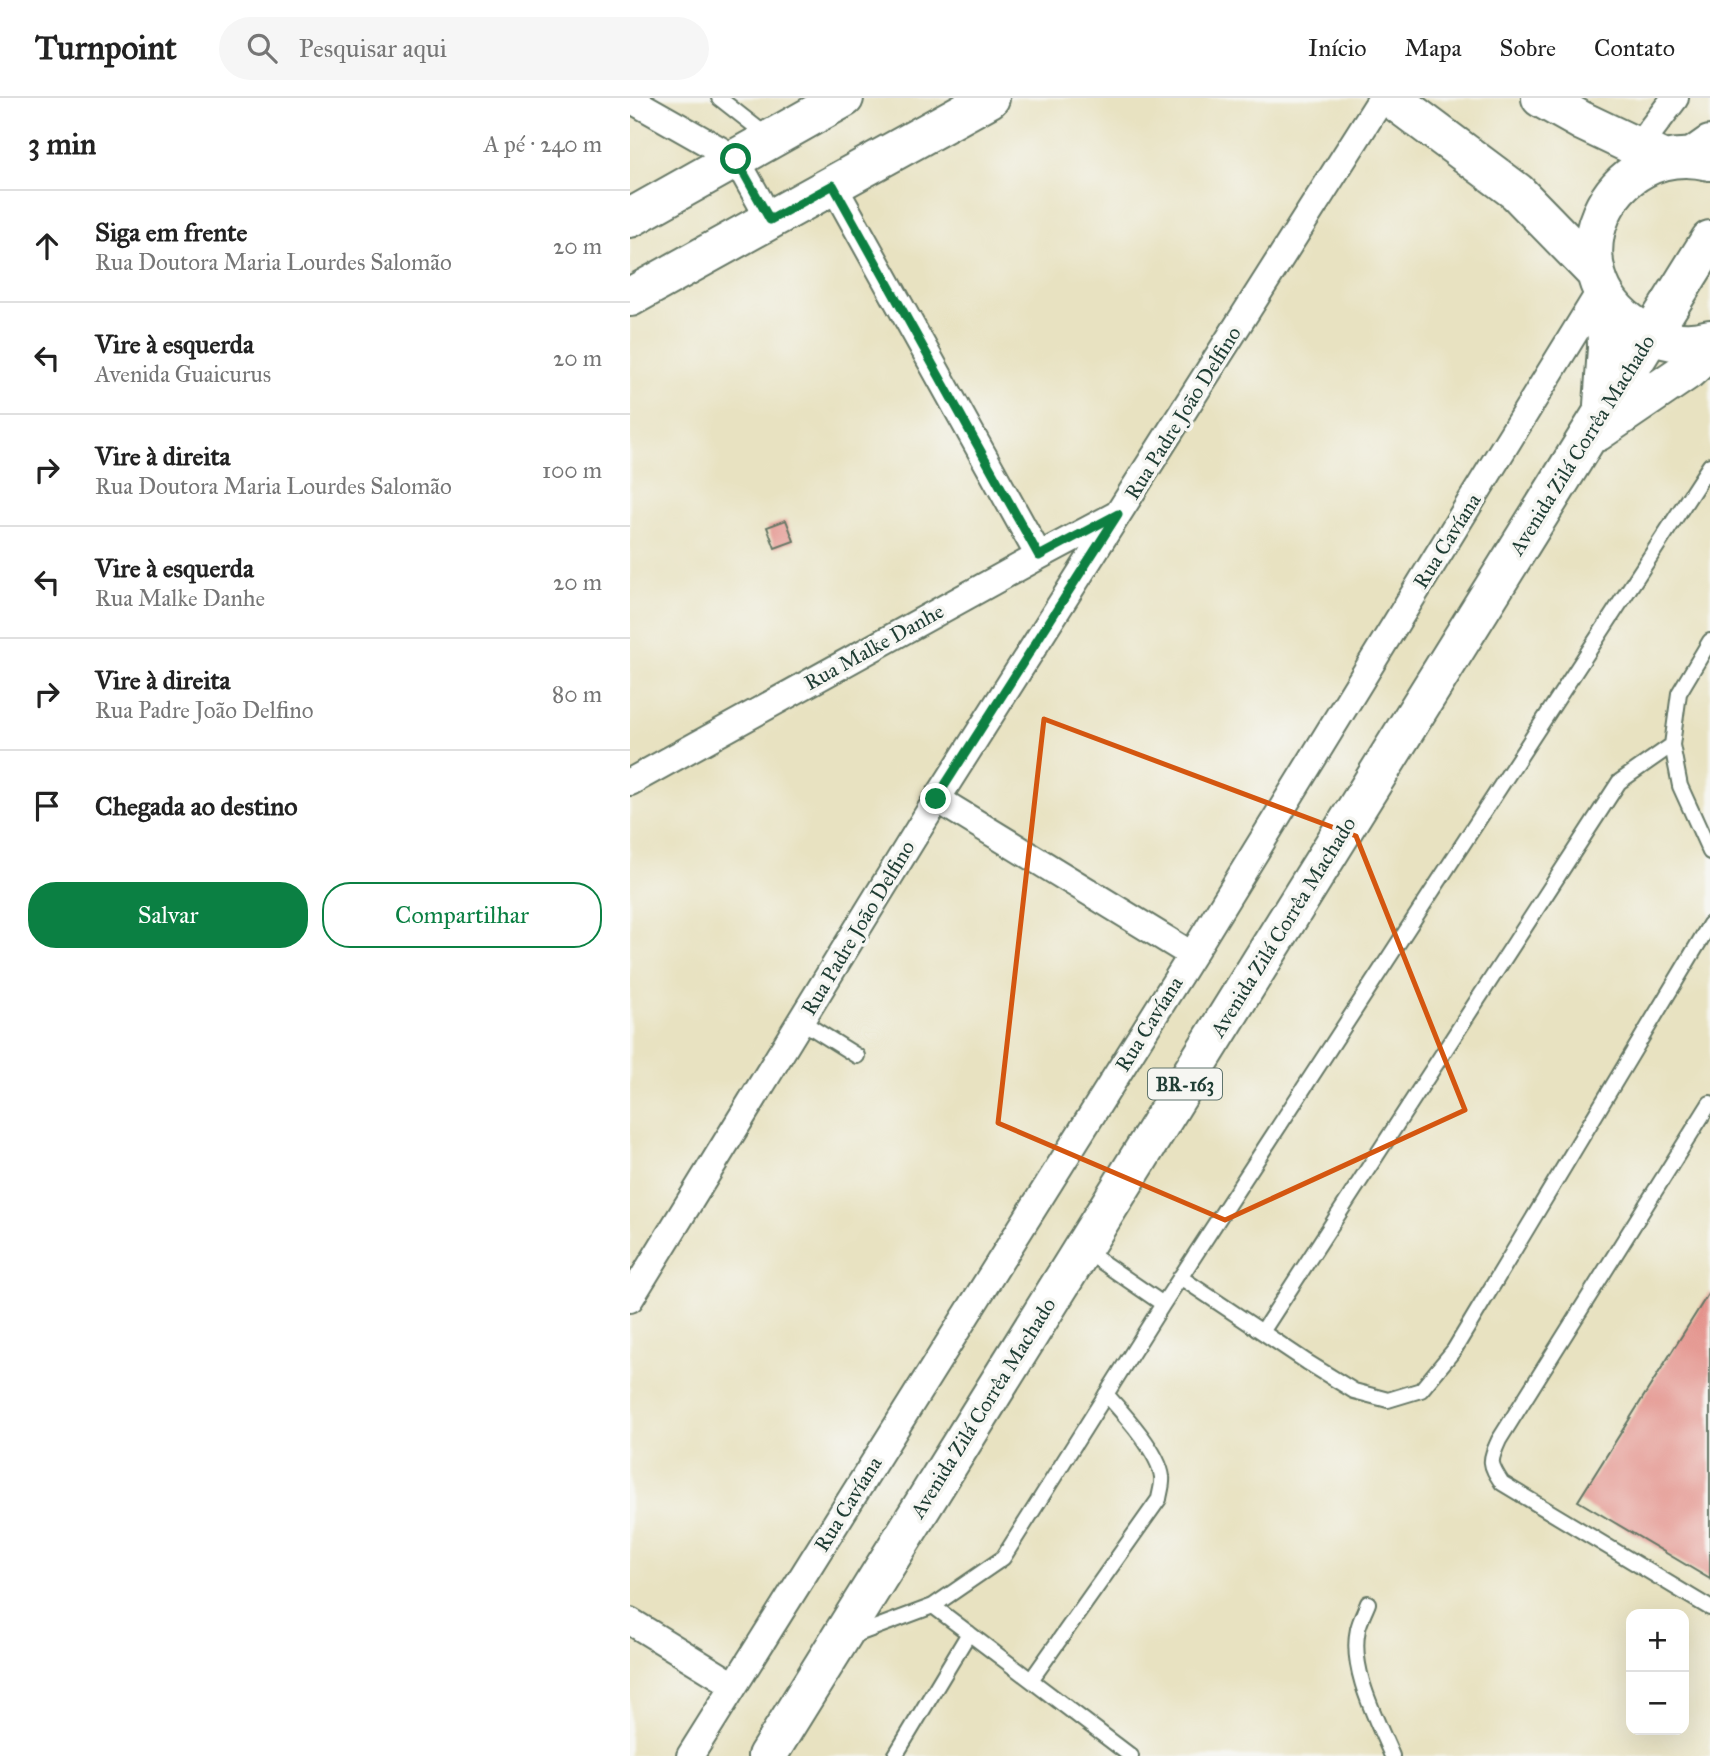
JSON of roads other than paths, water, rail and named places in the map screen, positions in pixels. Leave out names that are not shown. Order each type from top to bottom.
[{"type":"main road","points":[[630,297],[990,98]]},
{"type":"main road","points":[[1391,98],[1517,192],[1601,286],[1625,320],[1650,335],[1678,342],[1710,339]]},
{"type":"main road","points":[[1541,98],[1582,121],[1683,154]]},
{"type":"main road","points":[[630,218],[836,100]]},
{"type":"main road","points":[[1594,426],[1607,348],[1601,286],[1593,243],[1600,215],[1615,190],[1637,171],[1683,154]]},
{"type":"main road","name":"Avenida Zilá Corrêa Machado","points":[[767,1756],[1710,240]]},
{"type":"main road","points":[[1594,426],[1688,370],[1710,350]]},
{"type":"street","name":"Rua Padre João Delfino","points":[[634,1284],[801,1021],[936,799],[1382,98]]},
{"type":"street","points":[[1675,98],[1683,154]]},
{"type":"street","points":[[630,99],[736,159],[770,220]]},
{"type":"street","points":[[833,185],[1039,556]]},
{"type":"street","name":"Rua Cavíana","points":[[690,1756],[1192,956],[1601,286]]},
{"type":"street","name":"Rua Malke Danhe","points":[[630,782],[1118,514]]},
{"type":"street","points":[[936,799],[1192,956]]},
{"type":"street","points":[[630,1620],[734,1685]]},
{"type":"lane","points":[[719,98],[771,139]]},
{"type":"lane","points":[[839,1641],[933,1605],[1003,1558],[1180,1277],[1710,465]]},
{"type":"lane","points":[[1710,641],[1679,693],[1672,745],[1680,786],[1710,852]]},
{"type":"lane","points":[[1262,1332],[1619,782],[1672,745]]},
{"type":"lane","points":[[1180,1277],[1354,1391],[1388,1400],[1421,1390],[1454,1350],[1710,924]]},
{"type":"lane","points":[[801,1021],[857,1056]]},
{"type":"lane","points":[[1710,1103],[1499,1440],[1491,1457],[1493,1469],[1502,1483],[1710,1608]]},
{"type":"lane","points":[[1082,1248],[1163,1304]]},
{"type":"lane","points":[[1031,1680],[1159,1499],[1162,1477],[1153,1453],[1128,1417],[1106,1394]]},
{"type":"lane","points":[[1368,1603],[1358,1629],[1356,1658],[1392,1756]]},
{"type":"lane","points":[[933,1605],[1131,1756]]},
{"type":"lane","points":[[895,1756],[969,1633]]}]
